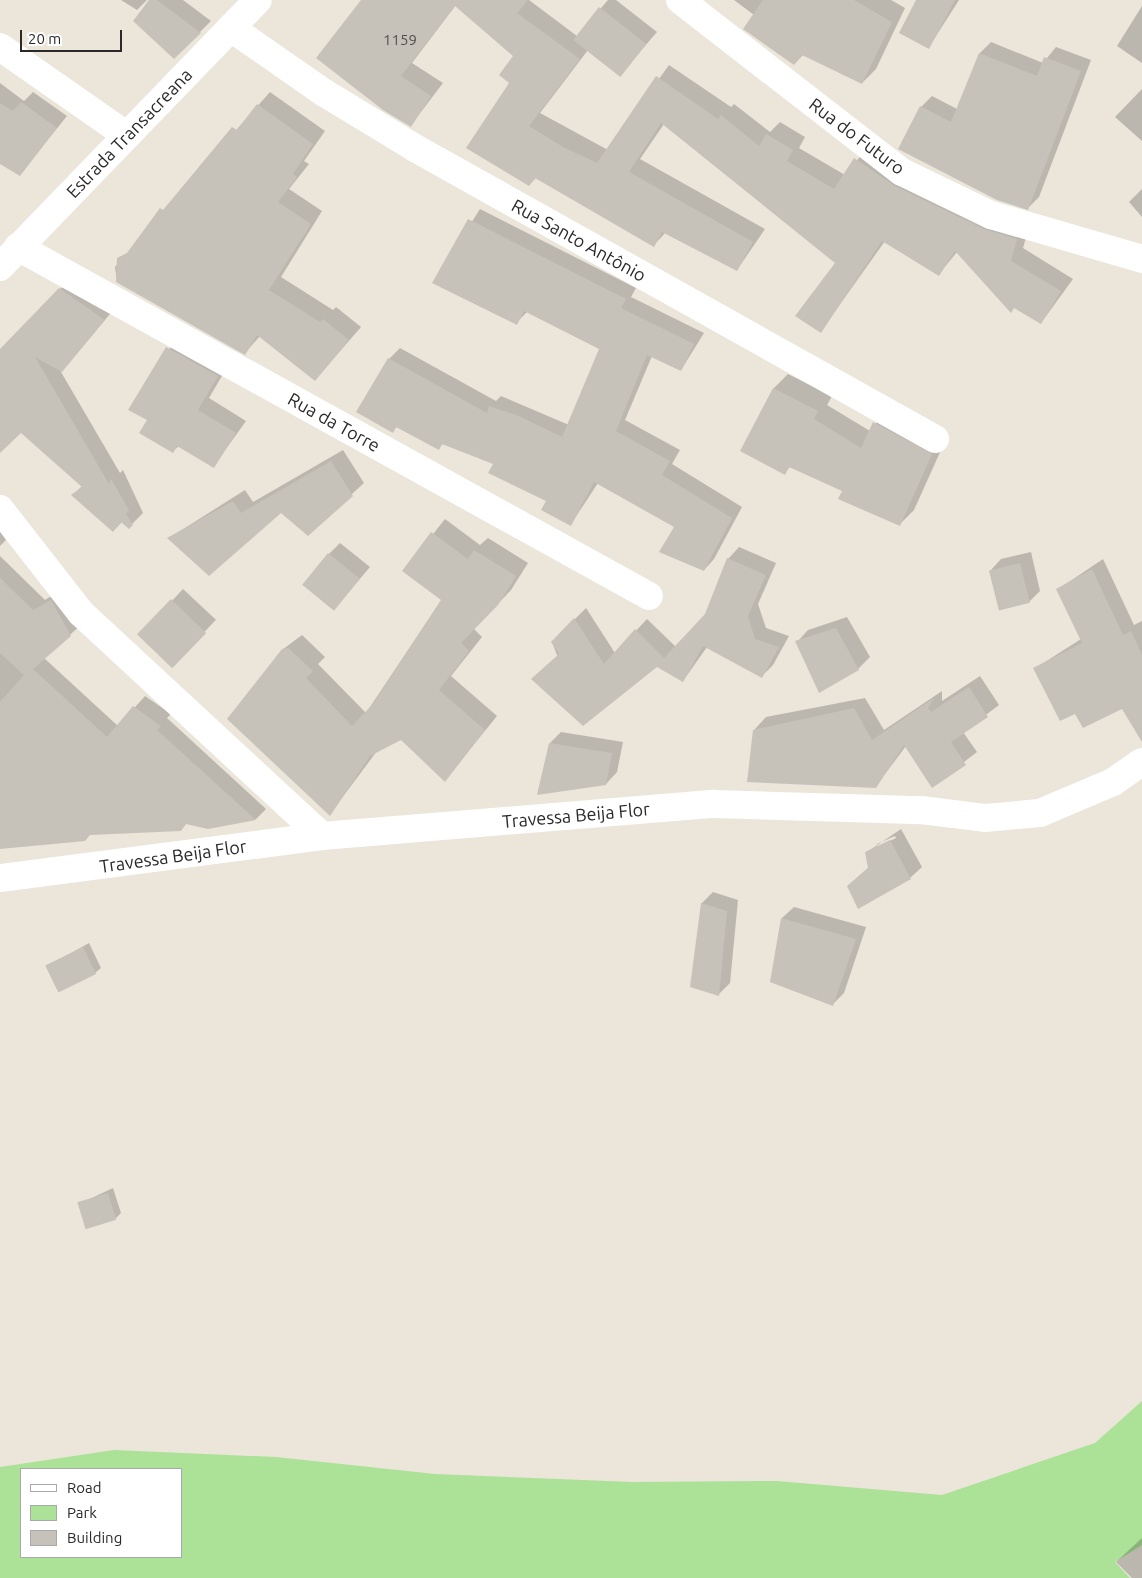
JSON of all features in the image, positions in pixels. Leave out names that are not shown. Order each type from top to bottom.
[{"type":"street","name":"Estrada Transacreana","points":[[0,267],[258,0]]},
{"type":"street","name":"Rua do Futuro","points":[[680,0],[902,172],[991,215],[1142,259]]},
{"type":"street","name":"Rua Santo Antônio","points":[[231,28],[323,92],[415,148],[935,439]]},
{"type":"street","points":[[0,47],[126,135]]},
{"type":"street","name":"Rua da Torre","points":[[18,248],[649,596]]},
{"type":"street","points":[[0,509],[81,613],[322,836]]},
{"type":"street","name":"Travessa Beija Flor","points":[[0,878],[322,836],[714,804],[921,810],[985,818],[1040,813],[1113,782],[1142,762]]},
{"type":"green space","points":[[1142,1401],[1142,1545],[1115,1562],[1130,1578],[0,1578],[0,1467],[114,1450],[276,1457],[435,1474],[632,1482],[777,1481],[942,1495],[1095,1443]]},
{"type":"building","points":[[149,0],[157,0],[201,33],[174,59],[133,21]]},
{"type":"building","points":[[361,0],[528,0],[517,13],[580,59],[529,126],[563,147],[597,163],[656,76],[718,119],[721,115],[759,146],[766,134],[793,150],[787,161],[834,189],[854,158],[895,186],[984,229],[1017,239],[1011,261],[1061,291],[1041,324],[1014,308],[1011,313],[955,251],[939,276],[882,241],[821,333],[795,316],[835,263],[661,123],[629,172],[753,242],[737,271],[662,232],[654,247],[535,178],[529,186],[466,148],[509,83],[499,75],[513,56],[455,6],[401,76],[431,96],[411,127],[383,110],[316,58]]},
{"type":"building","points":[[763,0],[854,0],[892,22],[862,84],[802,55],[794,65],[743,29]]},
{"type":"building","points":[[916,0],[955,0],[929,49],[899,33]]},
{"type":"building","points":[[599,7],[646,44],[620,77],[573,40]]},
{"type":"building","points":[[979,53],[1037,76],[1044,57],[1081,71],[1028,210],[997,200],[898,149],[920,106],[951,122]]},
{"type":"building","points":[[21,102],[57,128],[20,176],[0,164],[0,103],[13,111]]},
{"type":"building","points":[[257,104],[313,144],[293,174],[297,177],[278,202],[311,224],[269,290],[320,322],[323,319],[349,340],[315,381],[257,335],[245,355],[116,282],[117,258],[127,253],[160,208],[163,210],[232,127],[237,130]]},
{"type":"building","points":[[468,219],[626,299],[621,308],[694,344],[681,371],[647,355],[616,431],[670,461],[662,475],[732,518],[704,571],[659,552],[674,527],[594,482],[571,526],[541,510],[546,501],[488,473],[493,464],[442,444],[439,450],[396,427],[393,433],[356,412],[388,358],[487,413],[489,406],[519,416],[562,437],[599,349],[524,311],[517,325],[432,283]]},
{"type":"building","points":[[59,288],[105,320],[62,372],[35,357],[109,484],[111,479],[129,510],[126,514],[133,525],[129,529],[121,522],[113,532],[71,495],[82,487],[21,433],[0,453],[0,349]]},
{"type":"building","points":[[166,347],[218,376],[198,410],[236,433],[214,468],[177,446],[173,453],[139,433],[147,420],[128,410]]},
{"type":"building","points":[[773,388],[818,411],[814,419],[861,448],[873,422],[932,454],[900,526],[838,499],[842,491],[789,467],[785,475],[740,451]]},
{"type":"building","points":[[331,461],[353,496],[308,536],[281,513],[209,576],[167,538],[233,501],[241,513]]},
{"type":"building","points":[[431,532],[468,559],[474,550],[516,576],[498,605],[461,643],[469,651],[439,690],[485,730],[445,782],[401,740],[370,756],[330,816],[227,719],[282,649],[288,648],[313,671],[306,678],[352,726],[373,704],[441,600],[402,571]]},
{"type":"building","points":[[328,553],[360,579],[334,611],[302,585]]},
{"type":"building","points":[[727,558],[766,575],[748,616],[755,639],[779,647],[762,678],[703,646],[683,682],[657,667],[583,726],[531,679],[559,654],[551,642],[574,618],[604,664],[635,629],[664,658],[705,614]]},
{"type":"building","points":[[1020,563],[1030,603],[999,611],[989,571]]},
{"type":"building","points":[[1092,569],[1123,635],[1131,631],[1142,655],[1142,742],[1122,709],[1083,728],[1075,714],[1060,721],[1033,668],[1082,643],[1056,589]]},
{"type":"building","points":[[0,578],[33,610],[51,600],[71,636],[33,669],[107,737],[133,706],[161,726],[157,730],[256,820],[208,829],[186,824],[181,831],[90,835],[85,841],[0,849],[0,702],[24,675],[0,653]]},
{"type":"building","points":[[171,599],[206,633],[172,668],[137,634]]},
{"type":"building","points":[[836,628],[859,670],[819,693],[795,641]]},
{"type":"building","points":[[969,687],[988,717],[951,742],[966,765],[932,788],[904,745],[876,788],[747,782],[753,730],[854,708],[872,740],[934,698],[928,708],[931,712]]},
{"type":"building","points":[[549,743],[612,753],[606,785],[537,795]]},
{"type":"building","points":[[890,840],[911,879],[858,909],[847,886],[868,868],[865,852]]},
{"type":"building","points":[[701,903],[727,911],[719,996],[690,987]]},
{"type":"building","points":[[781,918],[856,939],[833,1006],[770,982]]},
{"type":"building","points":[[83,947],[96,974],[58,992],[45,965]]},
{"type":"building","points":[[108,1193],[116,1220],[86,1229],[77,1202]]}]
